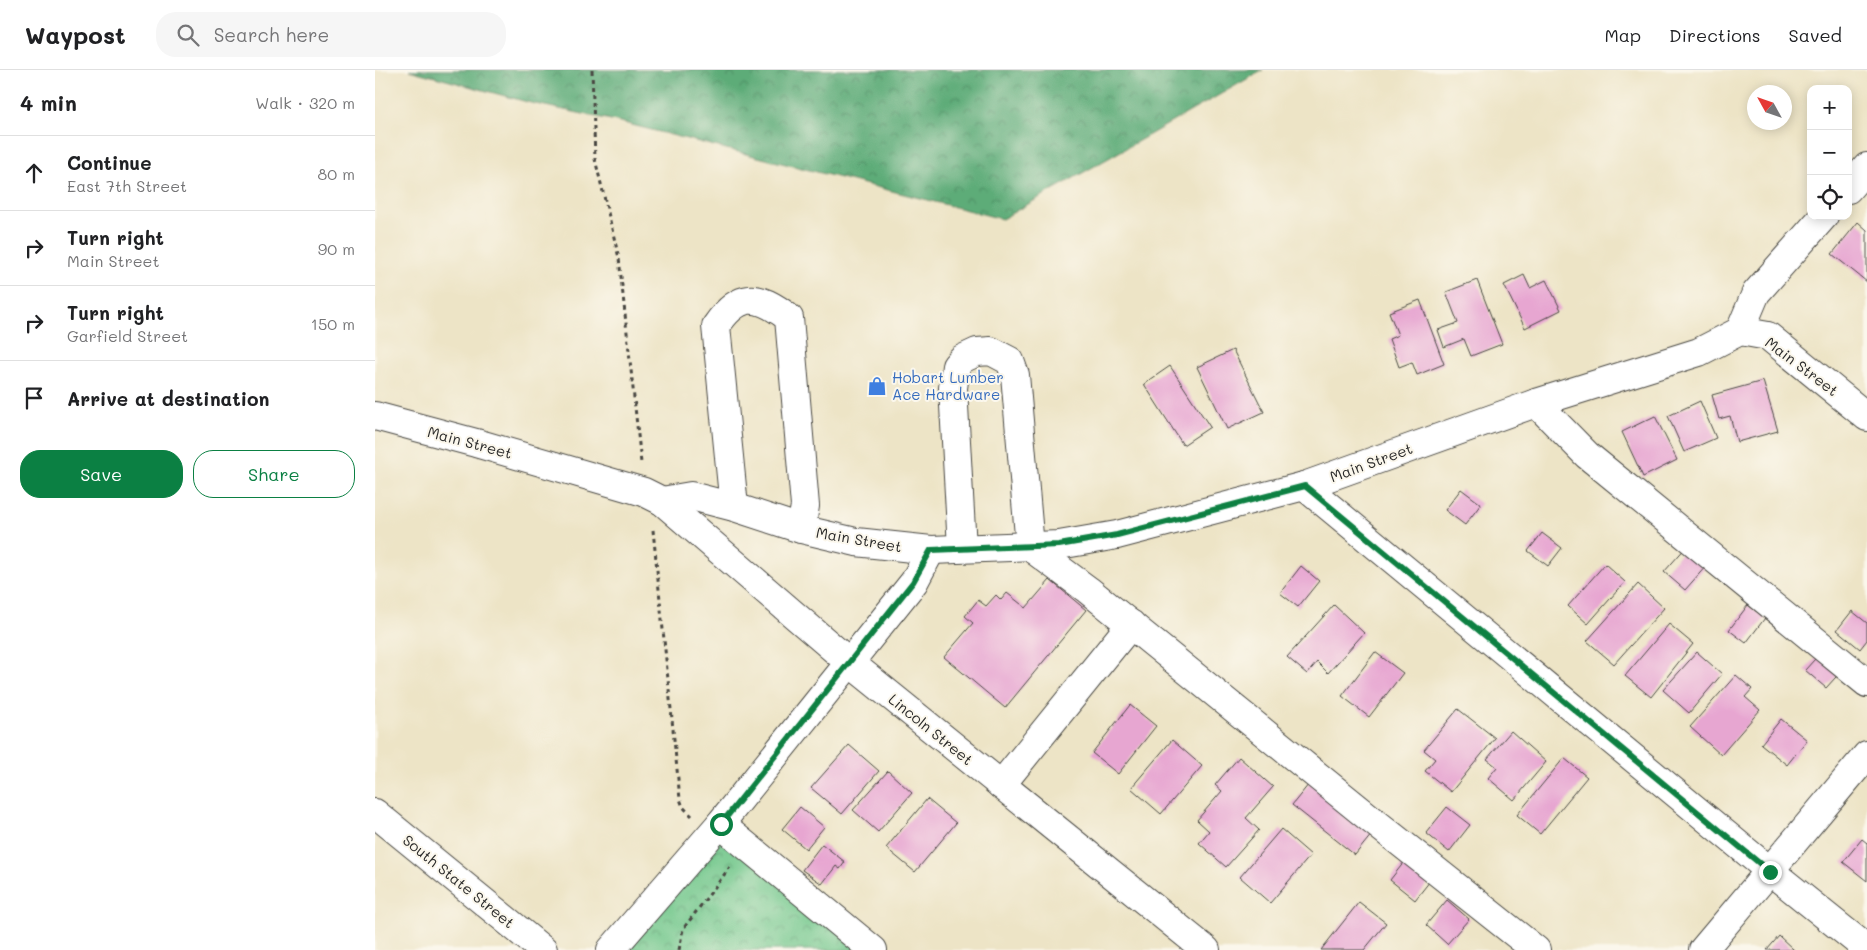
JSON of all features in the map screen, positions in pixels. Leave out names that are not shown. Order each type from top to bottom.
[{"type":"street","points":[[1852,184],[1867,167]]},
{"type":"street","points":[[1740,331],[1755,293],[1820,220]]},
{"type":"street","points":[[734,507],[715,326],[728,309],[749,300],[771,304],[789,318],[805,506],[801,529]]},
{"type":"street","name":"Main Street","points":[[375,416],[644,492],[662,501],[691,496],[734,507],[801,529],[855,542],[931,550],[1059,545],[1117,535],[1305,486],[1536,403],[1699,352],[1740,331],[1768,336],[1867,417]]},
{"type":"street","points":[[962,548],[953,388],[956,366],[962,359],[977,352],[991,351],[1010,360],[1015,375],[1029,547],[1131,624],[1372,820],[1536,950]]},
{"type":"street","points":[[1536,403],[1587,456],[1867,683]]},
{"type":"street","points":[[1305,486],[1770,872],[1867,949]]},
{"type":"street","name":"Lincoln Street","points":[[662,501],[849,662],[1205,950]]},
{"type":"street","points":[[611,950],[721,824],[913,582],[931,550]]},
{"type":"street","points":[[1001,785],[1131,624]]},
{"type":"street","points":[[1703,950],[1867,755]]},
{"type":"street","name":"South State Street","points":[[375,813],[543,950]]},
{"type":"street","points":[[721,824],[873,950]]},
{"type":"green space","points":[[409,70],[1263,70],[1002,219],[616,121],[531,103]]},
{"type":"green space","points":[[724,834],[863,950],[624,950]]},
{"type":"building","points":[[1858,222],[1867,230],[1867,282],[1832,254]]},
{"type":"building","points":[[1524,275],[1530,288],[1546,280],[1561,310],[1525,328],[1504,285]]},
{"type":"building","points":[[1477,280],[1502,344],[1471,356],[1464,339],[1444,347],[1438,330],[1458,323],[1446,292]]},
{"type":"building","points":[[1420,300],[1444,364],[1417,375],[1412,362],[1399,367],[1389,339],[1398,335],[1389,312]]},
{"type":"building","points":[[1233,350],[1264,412],[1227,429],[1197,367]]},
{"type":"building","points":[[1170,366],[1210,427],[1183,445],[1144,384]]},
{"type":"building","points":[[1763,381],[1778,431],[1737,442],[1730,416],[1719,419],[1712,395]]},
{"type":"building","points":[[1700,401],[1716,438],[1684,452],[1668,416]]},
{"type":"building","points":[[1655,416],[1677,460],[1643,477],[1622,432]]},
{"type":"building","points":[[1461,489],[1481,504],[1465,525],[1445,510]]},
{"type":"building","points":[[1542,533],[1562,548],[1548,566],[1528,551]]},
{"type":"building","points":[[1687,546],[1707,565],[1685,590],[1664,572]]},
{"type":"building","points":[[1605,564],[1625,582],[1588,624],[1568,606]]},
{"type":"building","points":[[1301,566],[1319,581],[1298,607],[1280,593]]},
{"type":"building","points":[[1050,580],[1086,610],[1005,708],[944,657],[973,623],[965,616],[978,600],[986,606],[996,595],[1001,600],[1007,593],[1026,608]]},
{"type":"building","points":[[1638,584],[1664,608],[1614,664],[1587,641]]},
{"type":"building","points":[[1334,605],[1364,633],[1328,673],[1317,662],[1307,674],[1287,657]]},
{"type":"building","points":[[1748,605],[1765,618],[1746,643],[1729,630]]},
{"type":"building","points":[[1852,611],[1867,623],[1867,640],[1860,649],[1837,630]]},
{"type":"building","points":[[1669,624],[1693,644],[1651,697],[1625,676]]},
{"type":"building","points":[[1824,649],[1845,667],[1826,688],[1805,670]]},
{"type":"building","points":[[1375,652],[1403,673],[1369,717],[1342,696]]},
{"type":"building","points":[[1697,652],[1722,674],[1689,713],[1663,690]]},
{"type":"building","points":[[1736,675],[1752,689],[1745,697],[1760,710],[1721,755],[1690,727]]},
{"type":"building","points":[[1130,705],[1156,726],[1118,774],[1092,753]]},
{"type":"building","points":[[1458,709],[1495,738],[1451,792],[1425,771],[1435,759],[1424,750]]},
{"type":"building","points":[[1781,719],[1807,740],[1787,765],[1761,744]]},
{"type":"building","points":[[1511,731],[1546,762],[1514,800],[1488,778],[1497,767],[1487,759]]},
{"type":"building","points":[[1172,740],[1202,766],[1161,814],[1131,788]]},
{"type":"building","points":[[849,745],[879,771],[842,814],[811,788]]},
{"type":"building","points":[[1239,757],[1273,787],[1246,818],[1259,830],[1226,867],[1199,843],[1209,831],[1197,820],[1222,791],[1215,785]]},
{"type":"building","points":[[1564,758],[1587,777],[1540,834],[1517,815]]},
{"type":"building","points":[[888,771],[912,793],[878,832],[853,810]]},
{"type":"building","points":[[1313,779],[1376,829],[1355,855],[1292,805]]},
{"type":"building","points":[[927,799],[956,823],[915,872],[886,848]]},
{"type":"building","points":[[800,807],[824,827],[806,849],[782,829]]},
{"type":"building","points":[[1447,807],[1470,825],[1449,852],[1426,833]]},
{"type":"building","points":[[1281,829],[1311,855],[1270,903],[1240,877]]},
{"type":"building","points":[[1862,839],[1867,843],[1867,881],[1843,862]]},
{"type":"building","points":[[822,844],[845,862],[840,869],[836,866],[822,884],[802,870]]},
{"type":"building","points":[[1405,861],[1430,881],[1415,900],[1390,880]]},
{"type":"building","points":[[1447,900],[1469,919],[1447,944],[1426,925]]},
{"type":"building","points":[[1359,902],[1386,923],[1364,950],[1321,950]]},
{"type":"building","points":[[1779,936],[1794,950],[1767,950]]},
{"type":"place","name":"Hobart Lumber Ace Hardware","points":[[877,386]]},
{"type":"route","points":[[721,824],[913,582],[931,550],[1059,545],[1117,535],[1305,486],[1770,872]]}]
